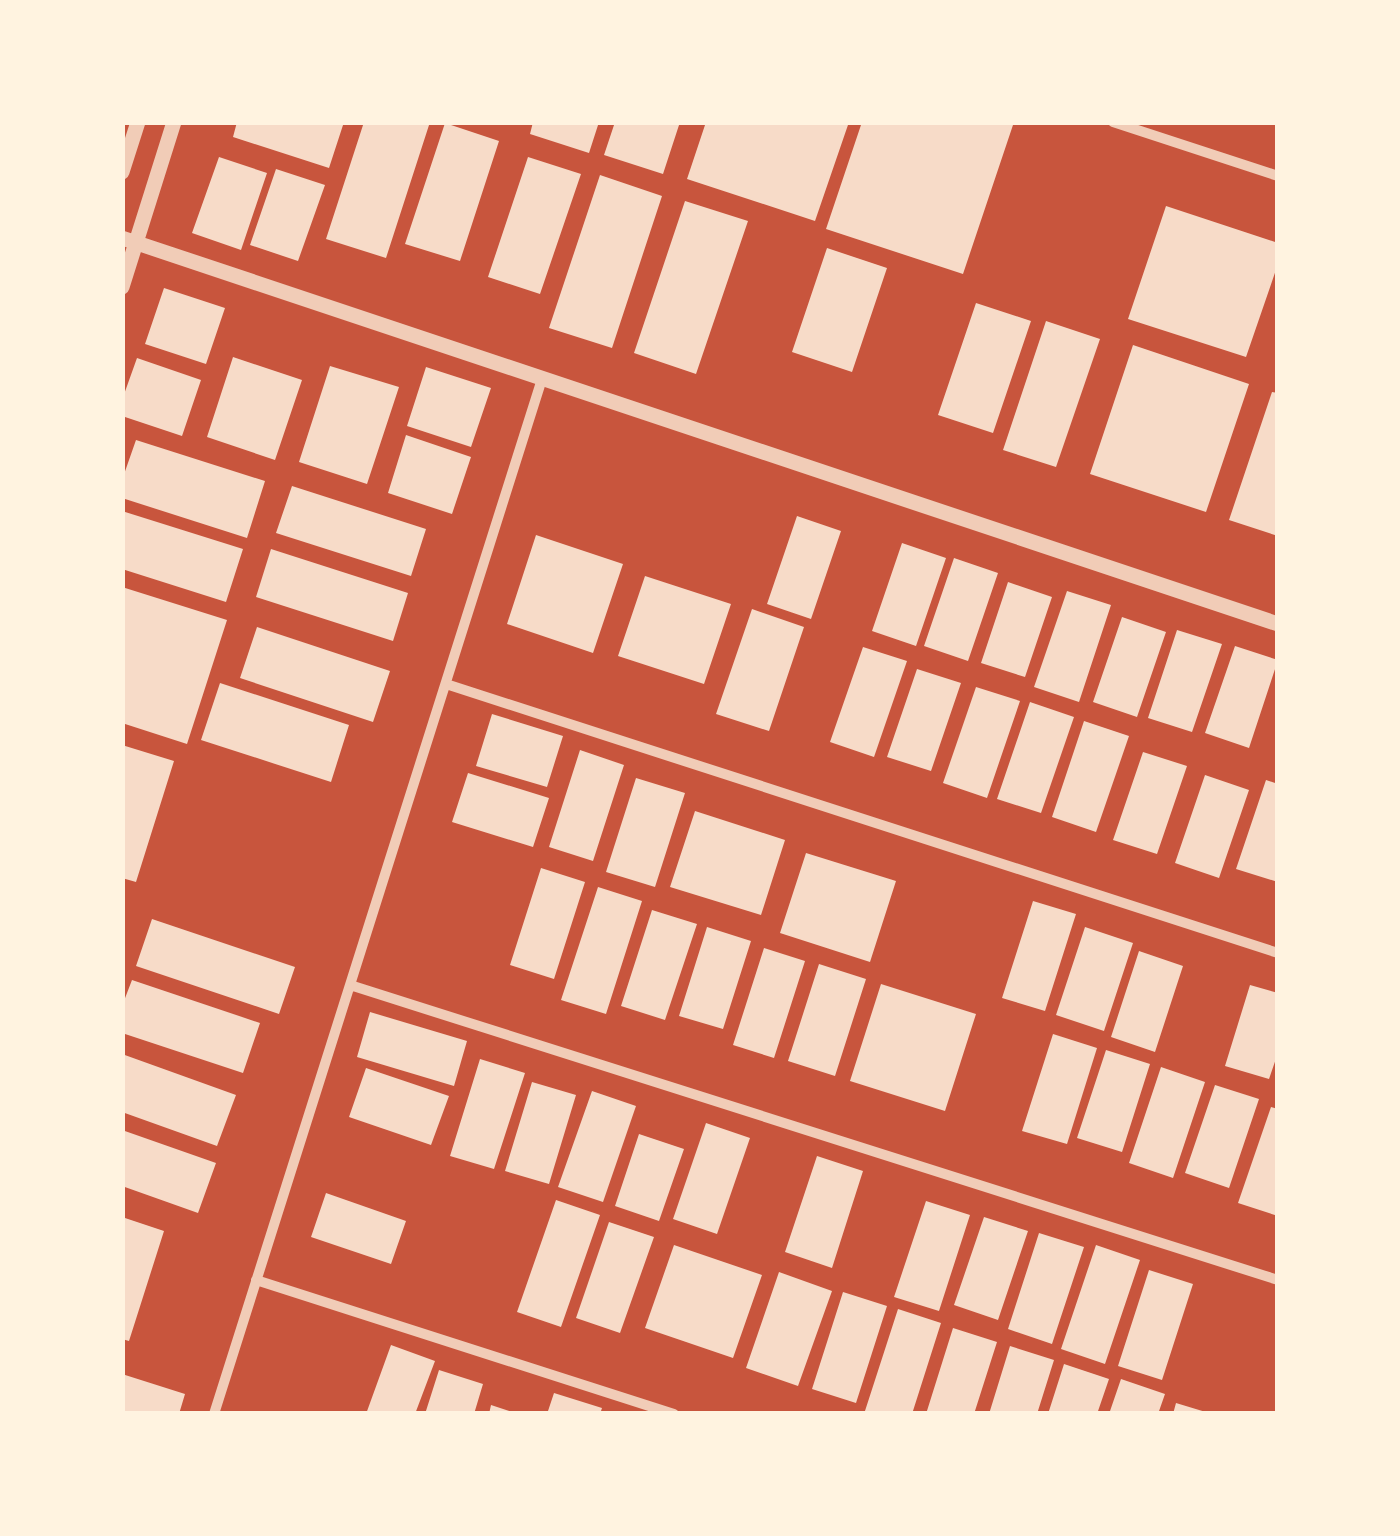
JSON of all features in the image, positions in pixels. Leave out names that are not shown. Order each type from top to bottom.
[{"type":"street","points":[[122,172],[138,122]]},
{"type":"street","points":[[122,287],[130,240],[174,122]]},
{"type":"street","points":[[1112,122],[1278,176]]},
{"type":"street","points":[[130,240],[1278,624]]},
{"type":"street","points":[[214,1414],[542,379]]},
{"type":"street","points":[[446,684],[1278,953]]},
{"type":"street","points":[[350,985],[1278,1280]]},
{"type":"street","points":[[256,1280],[674,1414]]},
{"type":"building","points":[[237,122],[344,122],[329,168],[233,137]]},
{"type":"building","points":[[364,122],[430,122],[386,258],[326,239]]},
{"type":"building","points":[[533,122],[599,122],[589,153],[530,134]]},
{"type":"building","points":[[615,122],[680,122],[663,174],[604,155]]},
{"type":"building","points":[[706,122],[849,122],[815,221],[687,179]]},
{"type":"building","points":[[862,122],[1014,122],[963,274],[826,229]]},
{"type":"building","points":[[445,123],[499,141],[460,261],[405,244]]},
{"type":"building","points":[[219,157],[267,173],[241,250],[192,233]]},
{"type":"building","points":[[528,157],[581,174],[540,294],[488,277]]},
{"type":"building","points":[[276,169],[325,185],[298,261],[250,245]]},
{"type":"building","points":[[600,175],[662,196],[612,348],[549,328]]},
{"type":"building","points":[[685,201],[748,221],[696,374],[634,353]]},
{"type":"building","points":[[1166,206],[1278,243],[1278,264],[1246,357],[1128,319]]},
{"type":"building","points":[[827,248],[887,268],[852,372],[792,352]]},
{"type":"building","points":[[164,288],[225,308],[206,364],[145,344]]},
{"type":"building","points":[[976,303],[1031,321],[993,433],[938,415]]},
{"type":"building","points":[[1046,321],[1100,339],[1056,467],[1003,450]]},
{"type":"building","points":[[1133,345],[1249,384],[1206,512],[1090,474]]},
{"type":"building","points":[[233,357],[302,380],[275,460],[207,437]]},
{"type":"building","points":[[137,358],[201,380],[182,436],[122,416],[122,400]]},
{"type":"building","points":[[330,366],[399,387],[367,484],[299,462]]},
{"type":"building","points":[[426,367],[491,388],[471,447],[407,426]]},
{"type":"building","points":[[1272,392],[1278,393],[1278,536],[1229,520]]},
{"type":"building","points":[[406,435],[471,457],[452,514],[388,493]]},
{"type":"building","points":[[136,440],[265,481],[247,538],[122,498],[122,480]]},
{"type":"building","points":[[292,486],[426,529],[411,576],[276,533]]},
{"type":"building","points":[[122,511],[243,549],[226,602],[122,569]]},
{"type":"building","points":[[797,516],[841,531],[811,619],[767,604]]},
{"type":"building","points":[[536,535],[623,564],[593,653],[507,624]]},
{"type":"building","points":[[902,543],[946,558],[916,646],[872,631]]},
{"type":"building","points":[[271,549],[408,593],[393,641],[256,597]]},
{"type":"building","points":[[954,558],[998,573],[968,661],[924,646]]},
{"type":"building","points":[[645,576],[731,604],[704,684],[618,656]]},
{"type":"building","points":[[1008,582],[1052,597],[1025,677],[981,663]]},
{"type":"building","points":[[122,587],[227,620],[187,744],[122,723]]},
{"type":"building","points":[[1067,591],[1111,605],[1079,702],[1034,687]]},
{"type":"building","points":[[752,609],[804,627],[769,731],[716,714]]},
{"type":"building","points":[[1122,617],[1166,632],[1137,717],[1093,702]]},
{"type":"building","points":[[257,627],[390,671],[373,722],[240,678]]},
{"type":"building","points":[[1177,630],[1222,644],[1192,732],[1148,718]]},
{"type":"building","points":[[1235,646],[1278,660],[1249,748],[1205,733]]},
{"type":"building","points":[[863,647],[907,661],[874,757],[830,742]]},
{"type":"building","points":[[917,669],[961,683],[931,771],[887,757]]},
{"type":"building","points":[[220,683],[349,725],[331,782],[201,740]]},
{"type":"building","points":[[976,687],[1020,701],[987,798],[943,783]]},
{"type":"building","points":[[1030,702],[1074,717],[1041,813],[997,799]]},
{"type":"building","points":[[492,714],[563,736],[547,787],[476,766]]},
{"type":"building","points":[[1084,721],[1129,736],[1096,832],[1052,817]]},
{"type":"building","points":[[122,745],[174,761],[136,882],[122,878]]},
{"type":"building","points":[[580,750],[624,765],[593,861],[549,847]]},
{"type":"building","points":[[1143,752],[1187,766],[1157,854],[1113,840]]},
{"type":"building","points":[[468,773],[549,798],[533,847],[452,822]]},
{"type":"building","points":[[1205,775],[1249,790],[1219,878],[1175,863]]},
{"type":"building","points":[[636,778],[685,793],[655,887],[606,872]]},
{"type":"building","points":[[1266,780],[1278,784],[1278,882],[1236,869]]},
{"type":"building","points":[[695,811],[785,840],[761,915],[670,887]]},
{"type":"building","points":[[806,853],[896,881],[870,962],[780,933]]},
{"type":"building","points":[[541,868],[585,882],[554,979],[510,965]]},
{"type":"building","points":[[598,887],[642,901],[606,1014],[561,1000]]},
{"type":"building","points":[[1033,901],[1076,914],[1045,1011],[1002,998]]},
{"type":"building","points":[[652,910],[697,924],[665,1020],[621,1006]]},
{"type":"building","points":[[152,919],[295,967],[279,1014],[136,966]]},
{"type":"building","points":[[707,927],[751,941],[723,1029],[679,1016]]},
{"type":"building","points":[[1085,927],[1133,943],[1104,1031],[1056,1015]]},
{"type":"building","points":[[764,948],[805,961],[774,1058],[733,1045]]},
{"type":"building","points":[[1139,951],[1183,966],[1155,1052],[1111,1037]]},
{"type":"building","points":[[819,964],[866,979],[835,1076],[788,1061]]},
{"type":"building","points":[[132,980],[260,1023],[243,1073],[122,1033],[122,1006]]},
{"type":"building","points":[[881,984],[976,1014],[945,1111],[850,1081]]},
{"type":"building","points":[[1250,985],[1278,993],[1278,1053],[1269,1079],[1225,1066]]},
{"type":"building","points":[[370,1012],[467,1041],[454,1086],[357,1057]]},
{"type":"building","points":[[1053,1034],[1097,1048],[1067,1144],[1022,1131]]},
{"type":"building","points":[[1106,1050],[1150,1064],[1122,1152],[1077,1138]]},
{"type":"building","points":[[122,1054],[236,1095],[217,1146],[122,1112]]},
{"type":"building","points":[[480,1059],[525,1073],[494,1169],[450,1156]]},
{"type":"building","points":[[1161,1067],[1205,1082],[1173,1178],[1129,1163]]},
{"type":"building","points":[[366,1068],[449,1096],[431,1145],[349,1117]]},
{"type":"building","points":[[532,1082],[576,1095],[549,1184],[505,1171]]},
{"type":"building","points":[[1215,1085],[1259,1099],[1229,1188],[1185,1173]]},
{"type":"building","points":[[592,1091],[636,1106],[603,1202],[558,1187]]},
{"type":"building","points":[[1271,1107],[1278,1109],[1278,1216],[1238,1203]]},
{"type":"building","points":[[706,1123],[750,1138],[717,1234],[673,1219]]},
{"type":"building","points":[[122,1130],[216,1163],[198,1213],[122,1186]]},
{"type":"building","points":[[639,1134],[684,1149],[659,1221],[615,1206]]},
{"type":"building","points":[[817,1156],[863,1171],[832,1268],[785,1252]]},
{"type":"building","points":[[326,1193],[406,1221],[391,1264],[311,1237]]},
{"type":"building","points":[[556,1200],[600,1215],[561,1327],[517,1312]]},
{"type":"building","points":[[926,1201],[970,1215],[939,1311],[894,1297]]},
{"type":"building","points":[[122,1217],[164,1231],[129,1341],[122,1339]]},
{"type":"building","points":[[984,1217],[1028,1231],[998,1320],[954,1305]]},
{"type":"building","points":[[609,1222],[654,1237],[620,1333],[576,1318]]},
{"type":"building","points":[[1039,1233],[1084,1247],[1052,1344],[1008,1329]]},
{"type":"building","points":[[674,1245],[762,1275],[733,1358],[645,1328]]},
{"type":"building","points":[[1096,1245],[1140,1260],[1105,1364],[1061,1349]]},
{"type":"building","points":[[1149,1270],[1193,1284],[1162,1380],[1118,1366]]},
{"type":"building","points":[[779,1272],[832,1291],[798,1386],[746,1368]]},
{"type":"building","points":[[843,1292],[887,1306],[856,1403],[812,1389]]},
{"type":"building","points":[[898,1309],[941,1323],[912,1414],[864,1414]]},
{"type":"building","points":[[953,1328],[997,1342],[974,1414],[926,1414]]},
{"type":"building","points":[[391,1345],[435,1361],[415,1414],[366,1414]]},
{"type":"building","points":[[1010,1346],[1054,1360],[1037,1414],[989,1414]]},
{"type":"building","points":[[1064,1364],[1109,1379],[1097,1414],[1048,1414]]},
{"type":"building","points":[[439,1370],[483,1384],[474,1414],[425,1414]]},
{"type":"building","points":[[122,1374],[185,1394],[179,1414],[122,1414]]},
{"type":"building","points":[[1121,1379],[1165,1394],[1158,1414],[1109,1414]]},
{"type":"building","points":[[554,1393],[602,1408],[600,1414],[547,1414]]},
{"type":"building","points":[[1176,1403],[1209,1413],[1209,1414],[1173,1414]]},
{"type":"building","points":[[491,1405],[515,1413],[515,1414],[489,1414]]}]
